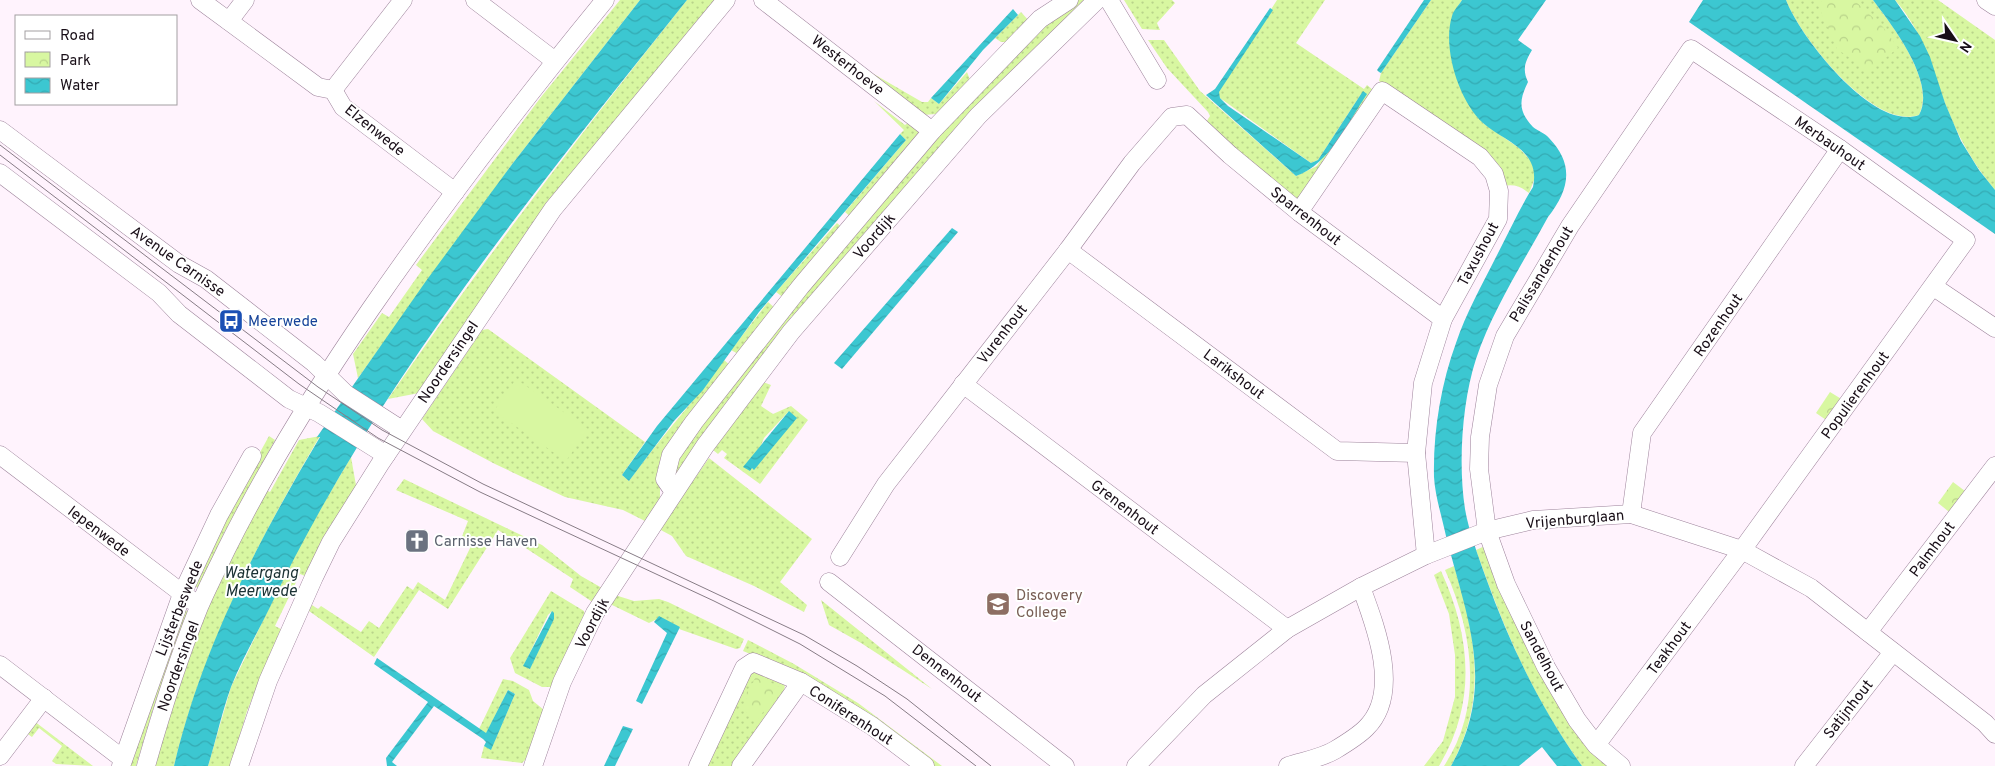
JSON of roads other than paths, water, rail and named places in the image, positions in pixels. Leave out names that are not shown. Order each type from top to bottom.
[{"type":"street","name":"Elzenwede","points":[[200,0],[318,87],[333,90],[343,107],[454,192]]},
{"type":"street","points":[[229,20],[245,0]]},
{"type":"street","points":[[333,90],[403,0]]},
{"type":"street","points":[[475,0],[555,61]]},
{"type":"street","name":"Noordersingel","points":[[146,766],[158,720],[199,606],[250,502],[305,408],[454,192],[555,61],[605,0]]},
{"type":"street","name":"Noordersingel","points":[[239,766],[268,681],[314,577],[332,542],[386,455],[554,209],[726,0]]},
{"type":"street","name":"Westerhoeve","points":[[763,0],[932,131]]},
{"type":"street","name":"Voordijk","points":[[674,492],[665,478],[671,455],[694,422],[801,286],[932,131],[1040,19],[1069,0]]},
{"type":"street","name":"Voordijk","points":[[533,766],[562,682],[595,613],[705,446],[791,332],[978,116],[1097,0]]},
{"type":"street","points":[[1109,0],[1157,80]]},
{"type":"street","points":[[1986,0],[1995,6]]},
{"type":"street","name":"Merbauhout","points":[[1691,49],[1840,149],[1966,240]]},
{"type":"street","name":"Palissanderhout","points":[[1481,533],[1480,437],[1488,385],[1504,336],[1570,226],[1691,49]]},
{"type":"street","name":"Taxushout","points":[[1299,212],[1382,90],[1480,157],[1494,174],[1500,192],[1498,219],[1443,319],[1423,383],[1416,453],[1426,555]]},
{"type":"street","name":"Sparrenhout","points":[[1172,117],[1187,115],[1230,155],[1299,212],[1443,319]]},
{"type":"street","name":"Vurenhout","points":[[840,557],[886,484],[1068,250],[1132,163],[1172,117]]},
{"type":"street","name":"Avenue Carnisse","points":[[0,130],[179,264],[206,279],[327,374],[346,394],[402,430]]},
{"type":"street","name":"Rozenhout","points":[[1631,514],[1642,433],[1840,149]]},
{"type":"street","points":[[0,173],[159,293],[179,314],[289,399],[330,419],[386,455]]},
{"type":"street","name":"Populierenhout","points":[[1742,550],[1934,287],[1966,240]]},
{"type":"street","name":"Larikshout","points":[[1068,250],[1337,450],[1416,453]]},
{"type":"street","points":[[1934,287],[1995,328]]},
{"type":"street","name":"Grenenhout","points":[[964,384],[1287,629]]},
{"type":"street","name":"Iepenwede","points":[[0,456],[199,606]]},
{"type":"street","name":"Lijsterbeswede","points":[[122,762],[182,594],[222,508],[252,456]]},
{"type":"street","name":"Palmhout","points":[[1868,632],[1995,466]]},
{"type":"street","name":"Vrijenburglaan","points":[[1141,764],[1204,695],[1287,629],[1361,587],[1426,555],[1481,533],[1533,520],[1631,514],[1742,550],[1811,588],[1893,652],[1992,723]]},
{"type":"street","name":"Sandelhout","points":[[1481,533],[1546,667],[1577,720],[1596,746],[1621,766]]},
{"type":"street","name":"Teakhout","points":[[1596,746],[1742,550]]},
{"type":"street","name":"Dennenhout","points":[[829,582],[1065,766]]},
{"type":"street","points":[[1288,766],[1334,751],[1367,727],[1380,706],[1384,682],[1380,636],[1361,587]]},
{"type":"street","name":"Satijnhout","points":[[1804,766],[1893,652]]},
{"type":"street","name":"Coniferenhout","points":[[698,766],[744,668],[753,662],[801,682],[872,726],[925,766]]},
{"type":"street","points":[[0,665],[44,698],[122,762]]},
{"type":"street","name":"Coniferenhout","points":[[741,766],[801,682]]},
{"type":"street","points":[[0,756],[44,698]]},
{"type":"water","name":"Watergang Meerwede","points":[[640,0],[687,0],[573,144],[462,291],[409,366],[359,444],[313,523],[240,666],[231,687],[208,766],[174,766],[200,679],[216,637],[254,555],[320,437],[317,437],[426,281],[513,163]]},
{"type":"water","points":[[1424,0],[1431,0],[1381,73],[1379,72],[1377,70]]},
{"type":"water","points":[[1462,0],[1546,0],[1518,40],[1532,50],[1525,66],[1528,82],[1523,94],[1522,110],[1533,127],[1547,136],[1557,148],[1566,168],[1566,178],[1561,197],[1500,304],[1476,359],[1467,394],[1463,433],[1462,473],[1465,509],[1469,526],[1495,603],[1539,698],[1582,766],[1557,766],[1542,747],[1519,766],[1451,766],[1465,736],[1473,707],[1475,679],[1474,651],[1469,624],[1446,536],[1434,477],[1439,408],[1446,375],[1460,332],[1469,310],[1533,187],[1534,174],[1532,164],[1519,148],[1483,123],[1474,113],[1460,88],[1451,58],[1449,29],[1453,14]]},
{"type":"water","points":[[1703,0],[1786,0],[1806,36],[1822,57],[1861,96],[1881,109],[1901,116],[1919,115],[1923,102],[1922,87],[1917,71],[1901,39],[1873,0],[1895,0],[1920,36],[1930,57],[1945,103],[1961,141],[1979,170],[1995,190],[1995,234],[1689,22]]},
{"type":"water","points":[[1270,8],[1273,10],[1219,92],[1220,98],[1228,106],[1311,163],[1318,160],[1363,91],[1367,94],[1328,152],[1319,162],[1296,176],[1206,95],[1215,89]]},
{"type":"water","points":[[1013,9],[1018,15],[983,50],[939,104],[931,98]]},
{"type":"water","points":[[900,134],[906,140],[759,312],[703,390],[674,421],[629,481],[622,475],[657,426]]},
{"type":"water","points":[[952,228],[958,232],[842,369],[834,363]]},
{"type":"water","points":[[789,411],[797,418],[754,470],[752,468],[750,471],[743,467]]},
{"type":"water","points":[[552,611],[554,619],[530,669],[523,666]]},
{"type":"water","points":[[659,616],[680,627],[642,704],[636,701],[667,633],[654,622]]},
{"type":"water","points":[[377,658],[486,733],[508,690],[515,694],[491,750],[484,746],[486,742],[483,739],[434,706],[392,762],[397,766],[387,766],[386,758],[428,702],[374,664]]},
{"type":"water","points":[[623,726],[633,729],[615,766],[604,766]]},
{"type":"tram line","points":[[0,145],[318,387],[382,430],[483,484],[804,635],[857,666],[907,699],[991,766]]},
{"type":"tram line","points":[[0,155],[299,384],[378,438],[480,492],[714,601],[800,644],[885,696],[976,766]]},
{"type":"place","name":"Meerwede","points":[[231,321]]},
{"type":"place","name":"Carnisse Haven","points":[[417,541]]},
{"type":"place","name":"Discovery College","points":[[998,604]]}]
